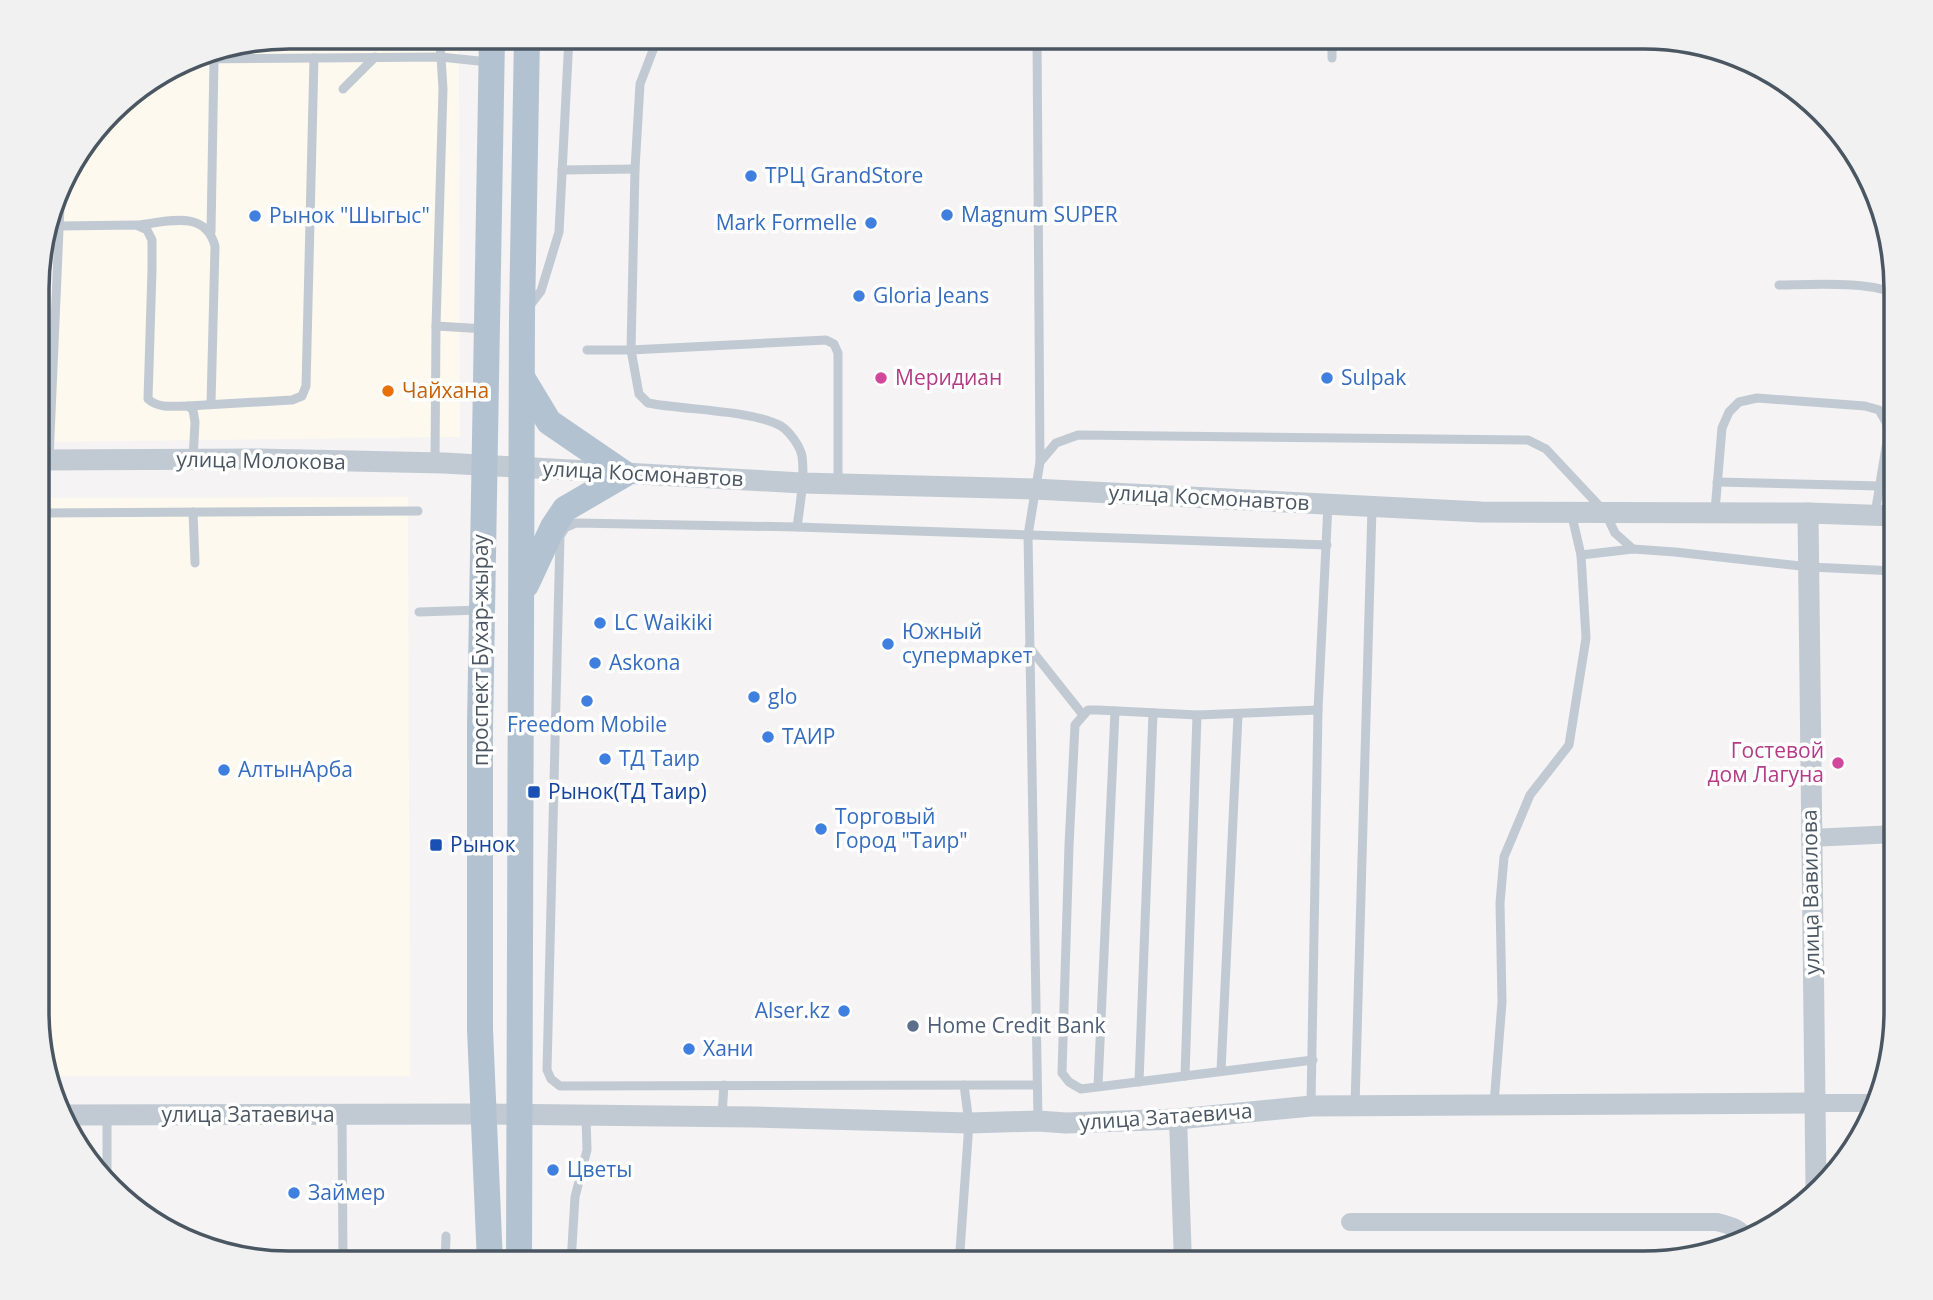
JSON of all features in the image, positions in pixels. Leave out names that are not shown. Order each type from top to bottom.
[{"type":"main road","name":"проспект Бухар-жырау","points":[[489,1251],[480,1029],[480,726],[492,49]]},
{"type":"main road","name":"проспект Бухар-жырау","points":[[519,1251],[522,315],[527,49]]},
{"type":"main road","points":[[522,593],[565,509],[625,474],[549,422],[523,378]]},
{"type":"street","name":"улица Молокова","points":[[49,460],[435,463],[484,466]]},
{"type":"street","name":"улица Космонавтов","points":[[484,466],[802,483],[1034,489],[1480,512],[1808,513],[1883,516]]},
{"type":"street","name":"улица Вавилова","points":[[1808,513],[1816,1177]]},
{"type":"street","points":[[1810,838],[1883,835]]},
{"type":"street","name":"улица Затаевича","points":[[73,1115],[482,1114],[969,1124],[1178,1119],[1311,1106],[1814,1103]]},
{"type":"street","points":[[1814,1103],[1865,1103]]},
{"type":"street","points":[[1178,1119],[1183,1250]]},
{"type":"street","points":[[1350,1222],[1717,1222],[1740,1231]]},
{"type":"lane","points":[[435,463],[443,89],[440,49]]},
{"type":"lane","points":[[522,315],[541,291],[559,232],[568,49]]},
{"type":"lane","points":[[653,49],[640,84],[635,169],[631,350],[639,394],[648,403],[763,418],[783,427],[794,438],[802,454],[797,527]]},
{"type":"lane","points":[[1037,49],[1040,462],[1028,535],[1038,1121]]},
{"type":"lane","points":[[1332,49],[1332,58]]},
{"type":"lane","points":[[343,89],[376,57]]},
{"type":"lane","points":[[224,59],[441,57],[493,63]]},
{"type":"lane","points":[[136,225],[148,230],[152,240],[148,399],[163,407],[292,400],[302,396],[306,386],[314,58]]},
{"type":"lane","points":[[211,404],[215,246],[211,232],[214,61]]},
{"type":"lane","points":[[562,170],[635,169]]},
{"type":"lane","points":[[49,382],[59,220]]},
{"type":"lane","points":[[59,226],[136,225],[194,220],[211,232]]},
{"type":"lane","points":[[1779,285],[1873,286],[1883,288]]},
{"type":"lane","points":[[436,326],[487,329]]},
{"type":"lane","points":[[587,350],[826,340],[834,344],[838,353],[838,484]]},
{"type":"lane","points":[[1715,513],[1721,428],[1729,412],[1739,402],[1757,398],[1865,406],[1880,410],[1883,416]]},
{"type":"lane","points":[[188,406],[193,411],[195,422],[193,460]]},
{"type":"lane","points":[[1040,462],[1056,443],[1078,435],[1528,440],[1546,449],[1605,512],[1615,533],[1633,549]]},
{"type":"lane","points":[[1883,466],[1880,485],[1883,504]]},
{"type":"lane","points":[[1717,482],[1880,485]]},
{"type":"lane","points":[[1311,1106],[1318,710],[1328,504]]},
{"type":"lane","points":[[1355,1105],[1372,506]]},
{"type":"lane","points":[[49,513],[418,511]]},
{"type":"lane","points":[[192,512],[195,563]]},
{"type":"lane","points":[[1493,1104],[1502,1002],[1500,903],[1504,857],[1530,795],[1569,745],[1586,638],[1581,555],[1571,512]]},
{"type":"lane","points":[[1037,1085],[560,1086],[551,1079],[547,1070],[560,536],[565,528],[576,523],[797,527],[1327,545]]},
{"type":"lane","points":[[1581,555],[1633,549],[1810,567],[1883,570]]},
{"type":"lane","points":[[419,612],[482,610]]},
{"type":"lane","points":[[1029,647],[1083,715]]},
{"type":"lane","points":[[1312,1060],[1081,1089],[1069,1082],[1062,1073],[1075,725],[1088,710],[1238,715],[1318,710]]},
{"type":"lane","points":[[1098,1086],[1115,711]]},
{"type":"lane","points":[[1139,1082],[1153,713]]},
{"type":"lane","points":[[1185,1076],[1197,715]]},
{"type":"lane","points":[[1221,1072],[1238,715]]},
{"type":"lane","points":[[722,1117],[724,1085]]},
{"type":"lane","points":[[960,1251],[969,1124],[964,1085]]},
{"type":"lane","points":[[342,1114],[343,1251]]},
{"type":"lane","points":[[107,1115],[107,1167]]},
{"type":"lane","points":[[572,1251],[575,1197],[587,1150],[586,1116]]},
{"type":"lane","points":[[445,1251],[446,1236]]},
{"type":"shaded area","name":"Рынок \"Шыгыс\"","points":[[289,49],[459,49],[460,437],[49,442],[51,258],[67,197],[81,169],[109,131],[131,109],[169,81],[197,67],[243,54]]},
{"type":"shaded area","name":"АлтынАрба","points":[[408,497],[410,1076],[58,1076],[51,1042],[49,1011],[49,498]]},
{"type":"place","name":"ТРЦ GrandStore","points":[[751,176]]},
{"type":"place","name":"Magnum SUPER","points":[[947,215]]},
{"type":"place","name":"Рынок \"Шыгыс\"","points":[[255,216]]},
{"type":"place","name":"Mark Formelle","points":[[871,223]]},
{"type":"place","name":"Gloria Jeans","points":[[859,296]]},
{"type":"place","name":"Меридиан","points":[[881,378]]},
{"type":"place","name":"Sulpak","points":[[1327,378]]},
{"type":"place","name":"Чайхана","points":[[388,391]]},
{"type":"place","name":"LC Waikiki","points":[[600,623]]},
{"type":"place","name":"Южный супермаркет","points":[[888,644]]},
{"type":"place","name":"Askona","points":[[595,663]]},
{"type":"place","name":"glo","points":[[754,697]]},
{"type":"place","name":"Freedom Mobile","points":[[587,701]]},
{"type":"place","name":"ТАИР","points":[[768,737]]},
{"type":"place","name":"ТД Таир","points":[[605,759]]},
{"type":"place","name":"Гостевой дом Лагуна","points":[[1838,763]]},
{"type":"place","name":"АлтынАрба","points":[[224,770]]},
{"type":"place","name":"Рынок(ТД Таир)","points":[[534,792]]},
{"type":"place","name":"Торговый Город \"Таир\"","points":[[821,829]]},
{"type":"place","name":"Рынок","points":[[436,845]]},
{"type":"place","name":"Alser.kz","points":[[844,1011]]},
{"type":"place","name":"Home Credit Bank","points":[[913,1026]]},
{"type":"place","name":"Хани","points":[[689,1049]]},
{"type":"place","name":"Цветы","points":[[553,1170]]},
{"type":"place","name":"Займер","points":[[294,1193]]}]
